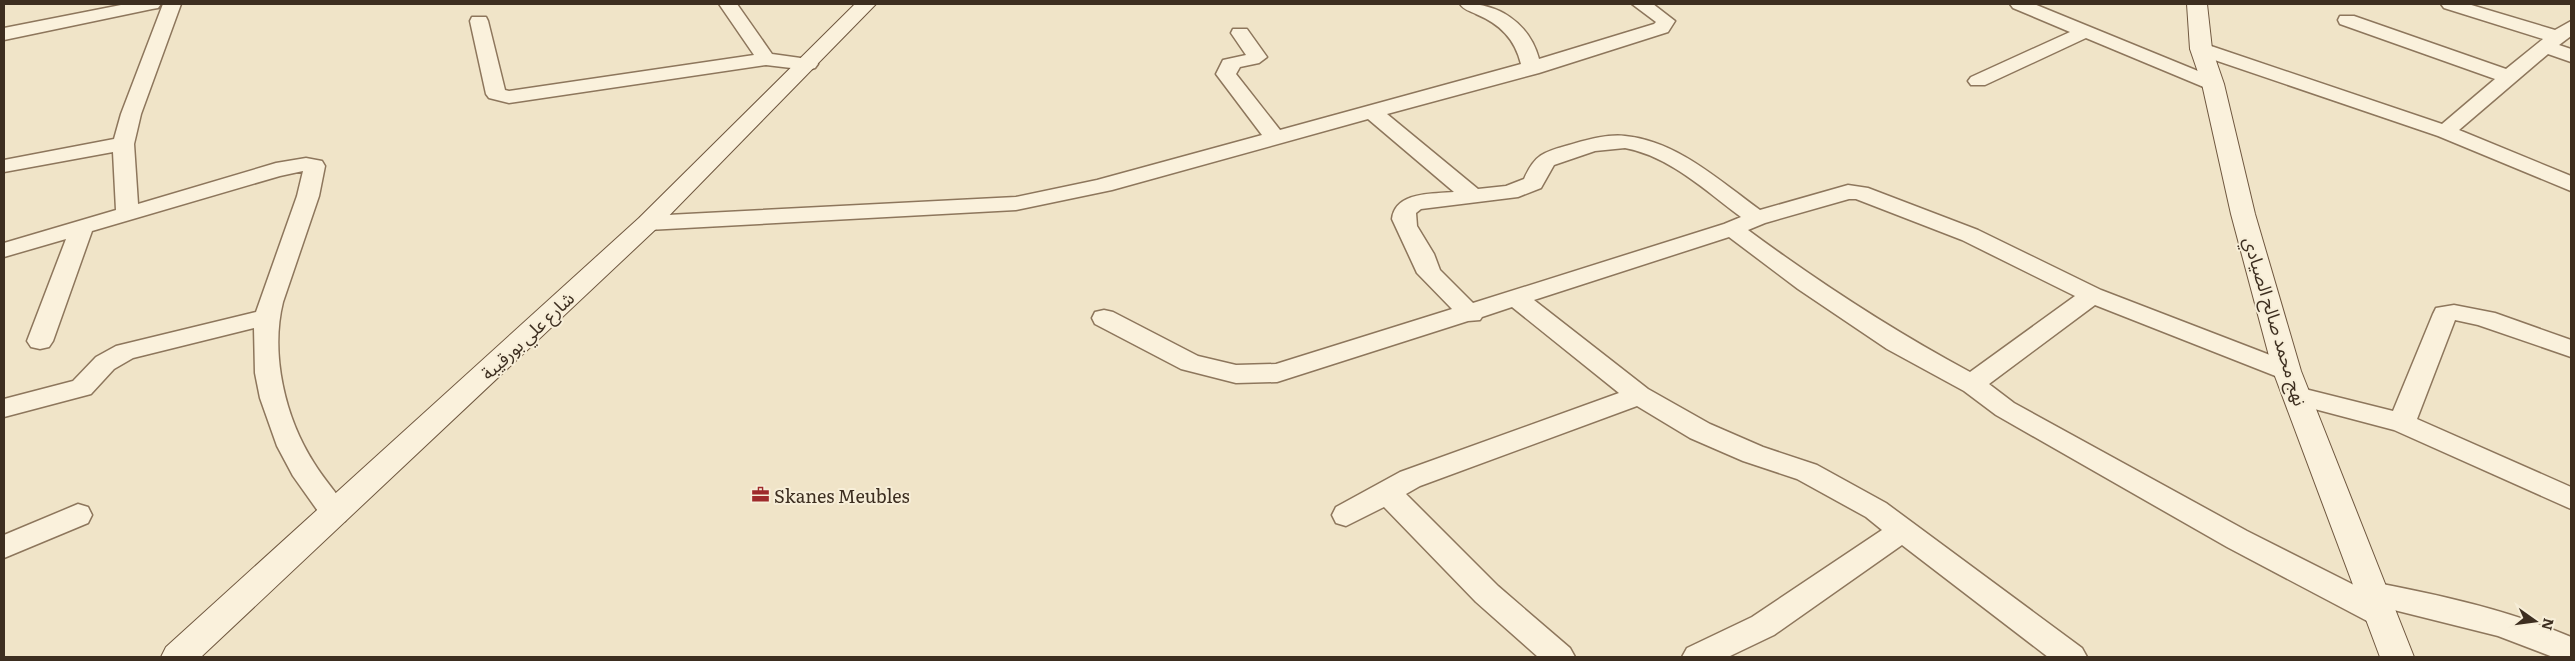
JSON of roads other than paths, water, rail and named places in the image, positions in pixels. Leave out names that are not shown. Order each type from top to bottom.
[{"type":"main road","name":"شارع علي بورقيبة","points":[[178,657],[648,223],[866,4]]},
{"type":"main road","name":"نهج محمد صالح الصيادي","points":[[2197,4],[2201,49],[2213,84],[2244,214],[2292,384],[2397,657]]},
{"type":"street","points":[[728,4],[766,58]]},
{"type":"street","points":[[1469,4],[1488,11],[1510,25],[1529,52],[1532,69]]},
{"type":"street","points":[[648,223],[1009,205],[1075,191],[1373,113],[1532,69],[1661,28],[1666,21],[1641,4]]},
{"type":"street","points":[[2019,4],[2213,84]]},
{"type":"street","points":[[2450,4],[2558,37],[2571,56]]},
{"type":"street","points":[[4,34],[170,5],[131,114],[123,144],[127,214]]},
{"type":"street","points":[[2347,20],[2509,77]]},
{"type":"street","points":[[479,21],[496,94],[504,97],[523,96],[766,58],[808,64]]},
{"type":"street","points":[[1978,81],[2087,31]]},
{"type":"street","points":[[1240,34],[1256,53],[1256,57],[1231,63],[1226,68],[1226,74],[1275,138]]},
{"type":"street","points":[[2445,132],[2558,37]]},
{"type":"street","points":[[2201,49],[2445,132],[2571,184]]},
{"type":"street","points":[[1373,113],[1474,197]]},
{"type":"street","points":[[1471,314],[1431,275],[1403,221],[1403,213],[1407,206],[1416,203],[1510,192],[1522,188],[1537,178],[1541,164],[1546,160],[1605,142],[1626,142],[1668,156],[1757,218]]},
{"type":"street","points":[[4,166],[123,144]]},
{"type":"street","points":[[4,250],[276,170],[306,164],[314,166],[267,317],[270,394],[288,445],[308,480],[334,513]]},
{"type":"street","points":[[1104,318],[1190,363],[1219,371],[1253,374],[1278,373],[1471,314],[1732,229],[1757,218],[1836,194],[1860,193],[1970,236],[2092,295],[2292,384],[2402,423],[2464,448],[2571,499]]},
{"type":"street","points":[[40,341],[82,227]]},
{"type":"street","points":[[1732,229],[1806,284],[1888,338],[1973,386],[2005,409],[2238,540],[2376,604],[2435,606],[2491,621],[2571,651]]},
{"type":"street","points":[[1973,386],[1984,374],[2092,295]]},
{"type":"street","points":[[1516,298],[1639,396],[1700,431],[1829,483],[1876,510],[1904,529],[2071,657]]},
{"type":"street","points":[[2402,423],[2445,314],[2450,311],[2469,313],[2571,349]]},
{"type":"street","points":[[4,408],[87,386],[105,363],[125,352],[267,317]]},
{"type":"street","points":[[1346,515],[1410,480],[1639,396]]},
{"type":"street","points":[[1387,492],[1487,594],[1559,657]]},
{"type":"street","points":[[4,547],[78,515]]},
{"type":"street","points":[[1698,657],[1763,626],[1904,529]]},
{"type":"place","name":"Skanes Meubles","points":[[760,495]]}]
